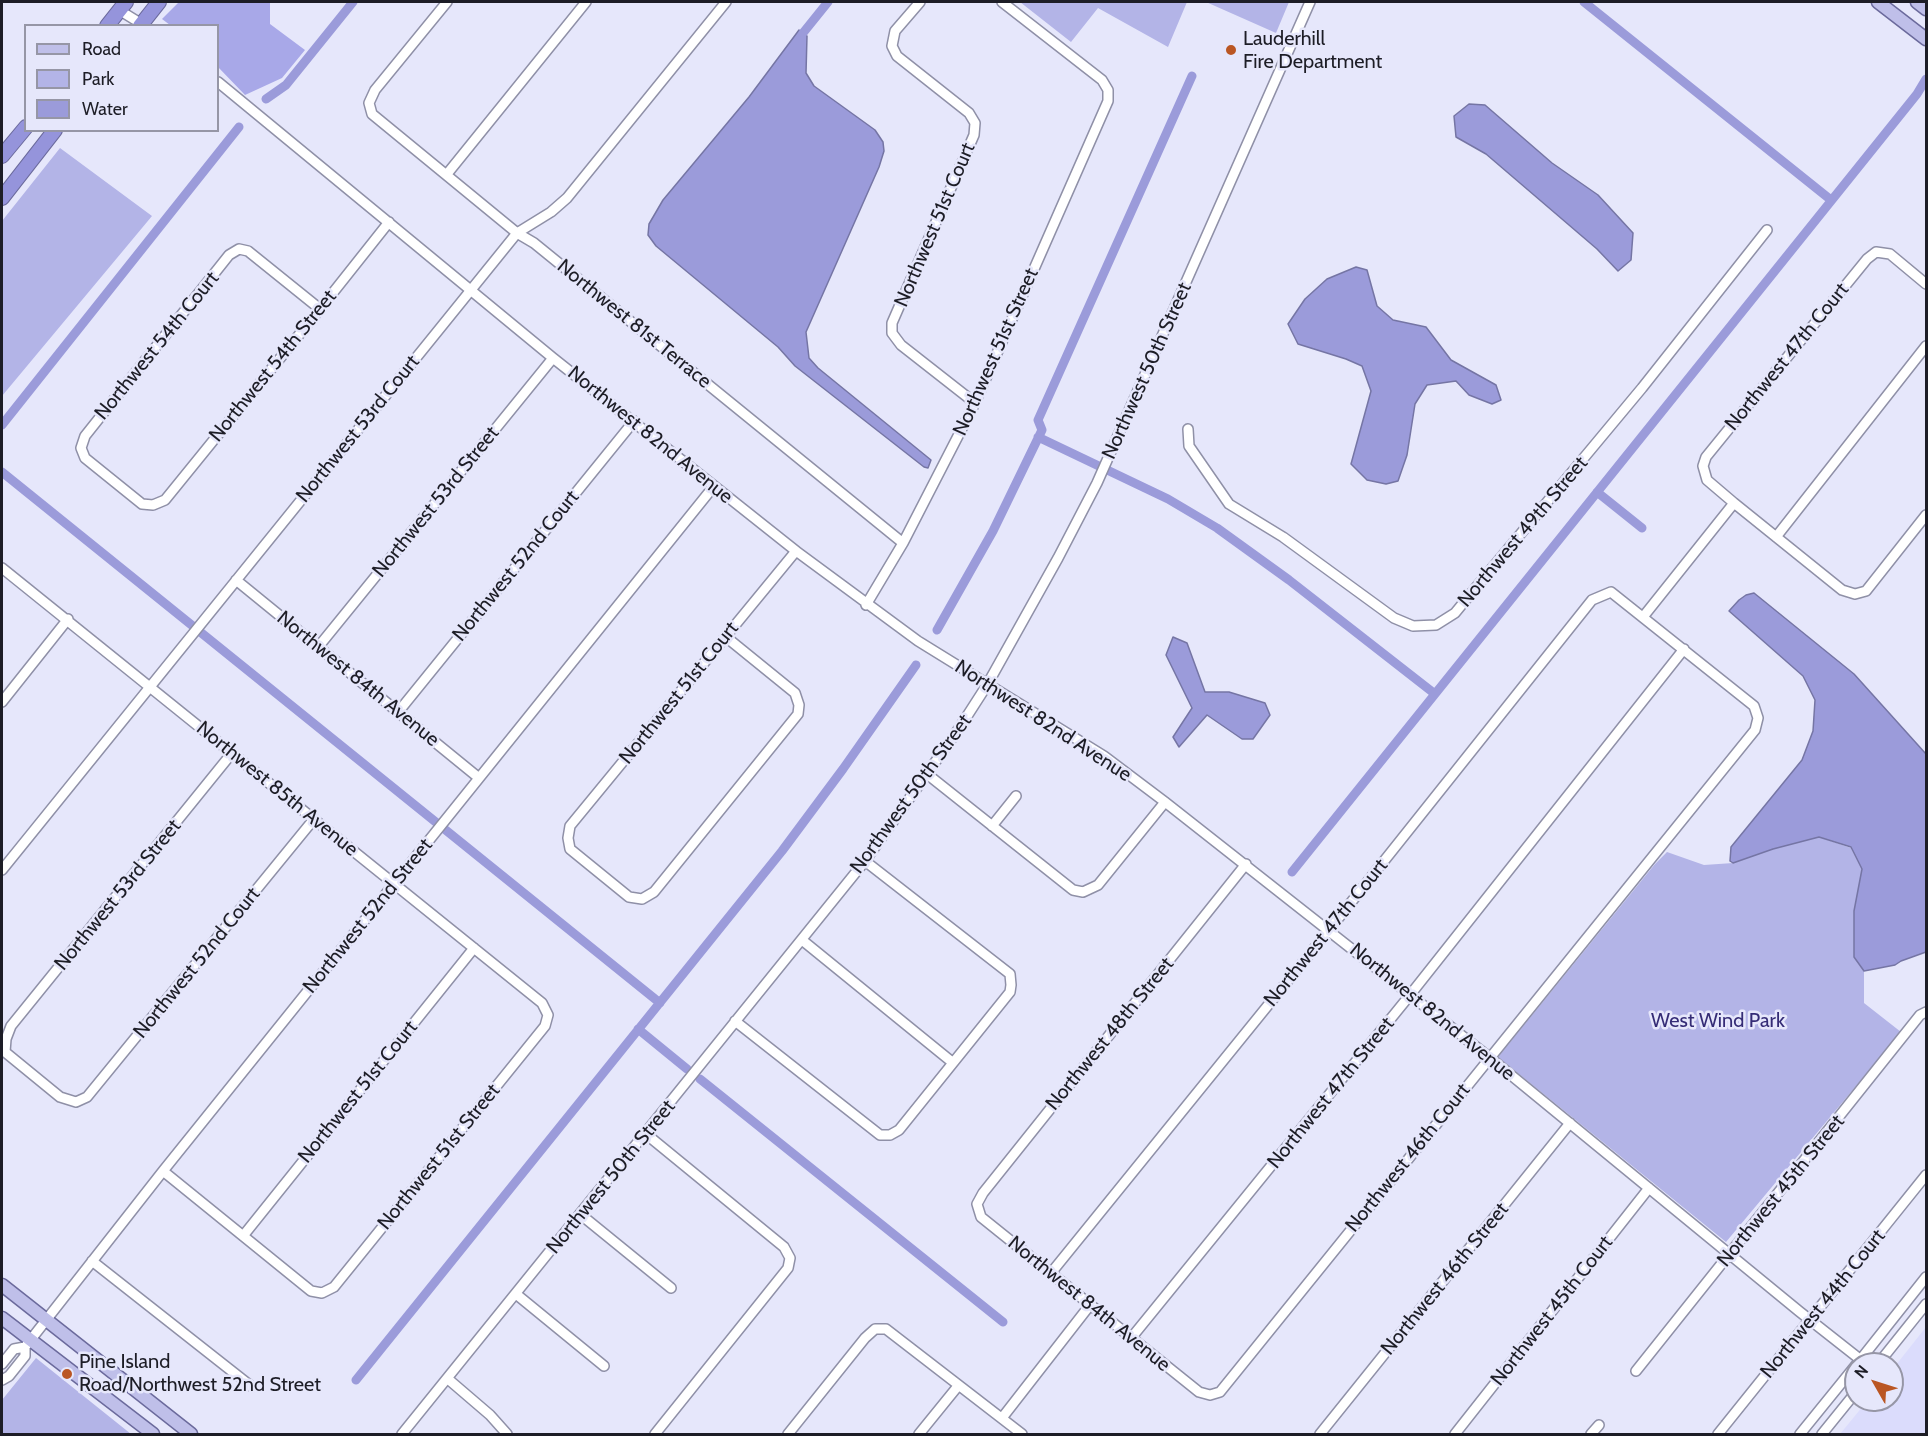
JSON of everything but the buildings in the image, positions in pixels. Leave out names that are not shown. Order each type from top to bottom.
[{"type":"highway","points":[[143,24],[159,2]]},
{"type":"highway","points":[[109,24],[123,6]]},
{"type":"highway","points":[[2,156],[24,129]]},
{"type":"highway","points":[[2,198],[54,132]]},
{"type":"main road","points":[[1878,2],[1926,39]]},
{"type":"main road","points":[[1917,2],[1926,9]]},
{"type":"main road","points":[[2,1285],[191,1434]]},
{"type":"main road","points":[[2,1318],[27,1344],[153,1434]]},
{"type":"street","name":"Northwest 81st Terrace","points":[[447,2],[375,90],[369,104],[372,114],[903,543]]},
{"type":"street","points":[[447,174],[586,2]]},
{"type":"street","name":"Northwest 53rd Court","points":[[2,870],[517,233],[551,212],[567,198],[726,2]]},
{"type":"street","name":"Northwest 51st Court","points":[[920,2],[895,31],[892,46],[897,56],[969,112],[975,123],[974,135],[892,323],[892,333],[901,345],[975,403]]},
{"type":"street","name":"Northwest 51st Street","points":[[866,605],[903,543],[975,403],[1108,101],[1108,90],[1102,80],[1002,2]]},
{"type":"street","name":"Northwest 50th Street","points":[[402,1434],[448,1380],[865,861],[987,685],[1058,558],[1109,457],[1310,2]]},
{"type":"street","points":[[123,6],[141,24]]},
{"type":"street","name":"Northwest 82nd Avenue","points":[[219,83],[553,358],[866,605],[987,685],[1104,756],[1245,864],[1489,1058],[1847,1352]]},
{"type":"street","name":"Northwest 54th Street","points":[[153,505],[165,500],[389,222]]},
{"type":"street","name":"Northwest 49th Street","points":[[1188,429],[1189,446],[1229,504],[1283,537],[1394,618],[1413,626],[1436,625],[1455,613],[1461,606],[1642,388],[1767,230]]},
{"type":"street","name":"Northwest 54th Court","points":[[153,505],[142,504],[85,458],[81,448],[85,436],[229,255],[239,249],[248,251],[320,309]]},
{"type":"street","name":"Northwest 47th Court","points":[[1734,503],[1707,480],[1703,466],[1706,457],[1867,259],[1876,252],[1890,255],[1926,284]]},
{"type":"street","points":[[1776,537],[1926,346]]},
{"type":"street","name":"Northwest 53rd Street","points":[[319,646],[553,358]]},
{"type":"street","name":"Northwest 52nd Court","points":[[399,711],[634,421]]},
{"type":"street","name":"Northwest 52nd Street","points":[[2,1380],[9,1376],[25,1356],[27,1344],[163,1171],[714,486]]},
{"type":"street","points":[[1684,649],[1643,617],[1734,503],[1842,590],[1855,594],[1866,591],[1926,515]]},
{"type":"street","name":"Northwest 51st Court","points":[[726,637],[795,693],[799,705],[798,714],[654,892],[642,899],[629,897],[570,849],[568,838],[570,826],[796,551]]},
{"type":"street","name":"Northwest 85th Avenue","points":[[2,568],[543,1003],[548,1015]]},
{"type":"street","name":"Northwest 84th Avenue","points":[[236,580],[479,778]]},
{"type":"street","name":"Northwest 47th Court","points":[[1051,1273],[1592,600],[1611,592],[1643,617]]},
{"type":"street","points":[[2,702],[68,619]]},
{"type":"street","name":"Northwest 46th Court","points":[[1210,1395],[1220,1392],[1755,730],[1758,718],[1754,706],[1684,649]]},
{"type":"street","name":"Northwest 47th Street","points":[[1132,1337],[1410,995],[1684,649]]},
{"type":"street","name":"Northwest 53rd Street","points":[[76,1102],[60,1097],[5,1053],[6,1038],[11,1026],[232,753]]},
{"type":"street","points":[[927,774],[1073,890],[1083,892],[1098,885],[1165,802]]},
{"type":"street","points":[[992,825],[1016,796]]},
{"type":"street","name":"Northwest 52nd Court","points":[[76,1102],[87,1097],[314,819]]},
{"type":"street","points":[[735,1021],[880,1135],[890,1135],[899,1130],[1010,992],[1010,974],[865,861]]},
{"type":"street","name":"Northwest 48th Street","points":[[977,1204],[1245,864]]},
{"type":"street","points":[[802,940],[952,1062]]},
{"type":"street","name":"Northwest 51st Court","points":[[243,1236],[474,948]]},
{"type":"street","name":"Northwest 45th Street","points":[[1636,1371],[1920,1015],[1926,1012]]},
{"type":"street","name":"Northwest 51st Street","points":[[243,1236],[311,1291],[322,1293],[334,1287],[545,1026],[548,1015]]},
{"type":"street","name":"Northwest 46th Street","points":[[1320,1434],[1570,1124]]},
{"type":"street","points":[[646,1134],[784,1247],[790,1258],[788,1268],[655,1434]]},
{"type":"street","points":[[163,1171],[243,1236]]},
{"type":"street","name":"Northwest 44th Court","points":[[1718,1434],[1926,1175]]},
{"type":"street","name":"Northwest 45th Court","points":[[1455,1434],[1648,1188]]},
{"type":"street","name":"Northwest 84th Avenue","points":[[977,1204],[981,1217],[1199,1392],[1210,1395]]},
{"type":"street","points":[[580,1214],[671,1288]]},
{"type":"street","points":[[92,1261],[252,1387]]},
{"type":"street","points":[[1868,1352],[1926,1277]]},
{"type":"street","points":[[516,1294],[604,1366]]},
{"type":"street","points":[[1888,1352],[1926,1304]]},
{"type":"street","points":[[1002,1418],[1090,1305]]},
{"type":"street","points":[[788,1434],[865,1338],[875,1329],[886,1329],[1022,1434]]},
{"type":"street","name":"Northwest 52nd Street","points":[[2,1364],[14,1349],[27,1344]]},
{"type":"street","points":[[448,1380],[490,1415],[507,1434]]},
{"type":"street","points":[[1800,1434],[1844,1382]]},
{"type":"street","points":[[920,1434],[958,1386]]},
{"type":"street","points":[[1822,1434],[1844,1407]]},
{"type":"street","points":[[1591,1434],[1599,1425]]},
{"type":"shaded area","points":[[179,2],[270,2],[270,24],[305,50],[282,78],[245,95],[219,68],[219,24],[169,24],[162,19]]},
{"type":"shaded area","points":[[1926,1327],[1926,1434],[1840,1434],[1858,1412],[1904,1412],[1904,1355]]},
{"type":"green space","points":[[1020,2],[1187,2],[1168,47],[1098,8],[1071,42]]},
{"type":"green space","points":[[1206,2],[1289,2],[1276,33]]},
{"type":"green space","points":[[60,148],[152,216],[2,396],[2,221]]},
{"type":"green space","name":"West Wind Park","points":[[1819,837],[1851,848],[1862,869],[1854,911],[1854,957],[1864,971],[1864,1003],[1901,1032],[1726,1242],[1498,1057],[1667,852],[1704,865],[1733,863],[1773,849]]},
{"type":"green space","points":[[36,1358],[131,1434],[2,1434],[2,1400]]},
{"type":"water","points":[[799,30],[807,36],[806,73],[814,86],[875,130],[883,142],[884,151],[806,332],[809,358],[818,368],[931,460],[928,468],[795,366],[778,347],[656,246],[648,235],[649,224],[663,200],[749,97]]},
{"type":"water","points":[[1469,104],[1485,105],[1552,163],[1598,195],[1633,233],[1631,260],[1618,271],[1597,249],[1486,154],[1456,137],[1454,116]]},
{"type":"water","points":[[1356,267],[1367,270],[1377,306],[1393,320],[1426,327],[1451,360],[1496,385],[1501,400],[1492,404],[1469,395],[1456,381],[1427,385],[1415,404],[1407,455],[1398,481],[1386,484],[1367,480],[1351,464],[1371,391],[1362,366],[1298,344],[1288,324],[1305,299],[1327,279]]},
{"type":"water","points":[[1754,593],[1854,674],[1926,754],[1926,952],[1895,965],[1864,971],[1854,957],[1854,911],[1862,869],[1851,847],[1819,837],[1773,849],[1733,863],[1730,861],[1731,847],[1802,760],[1813,731],[1815,700],[1803,676],[1729,611],[1739,600]]},
{"type":"water","points":[[1173,637],[1187,643],[1205,692],[1229,692],[1265,703],[1270,715],[1253,739],[1242,739],[1207,715],[1179,747],[1173,737],[1192,708],[1166,655]]},
{"type":"waterway","points":[[266,99],[286,85],[353,2]]},
{"type":"waterway","points":[[803,33],[828,2]]},
{"type":"waterway","points":[[1584,2],[1831,200]]},
{"type":"waterway","points":[[937,630],[993,531],[1042,430],[1038,420],[1192,76]]},
{"type":"waterway","points":[[1292,872],[1917,94],[1926,79]]},
{"type":"waterway","points":[[2,425],[239,127]]},
{"type":"waterway","points":[[1038,437],[1168,499],[1217,528],[1289,580],[1435,694]]},
{"type":"waterway","points":[[2,472],[660,1003]]},
{"type":"waterway","points":[[1597,492],[1642,528]]},
{"type":"waterway","points":[[356,1380],[782,851],[916,665]]},
{"type":"waterway","points":[[638,1029],[687,1069]]},
{"type":"waterway","points":[[700,1079],[1003,1322]]},
{"type":"place","name":"Lauderhill Fire Department","points":[[1231,50]]},
{"type":"place","name":"Pine Island Road/Northwest 52nd Street","points":[[67,1374]]}]
